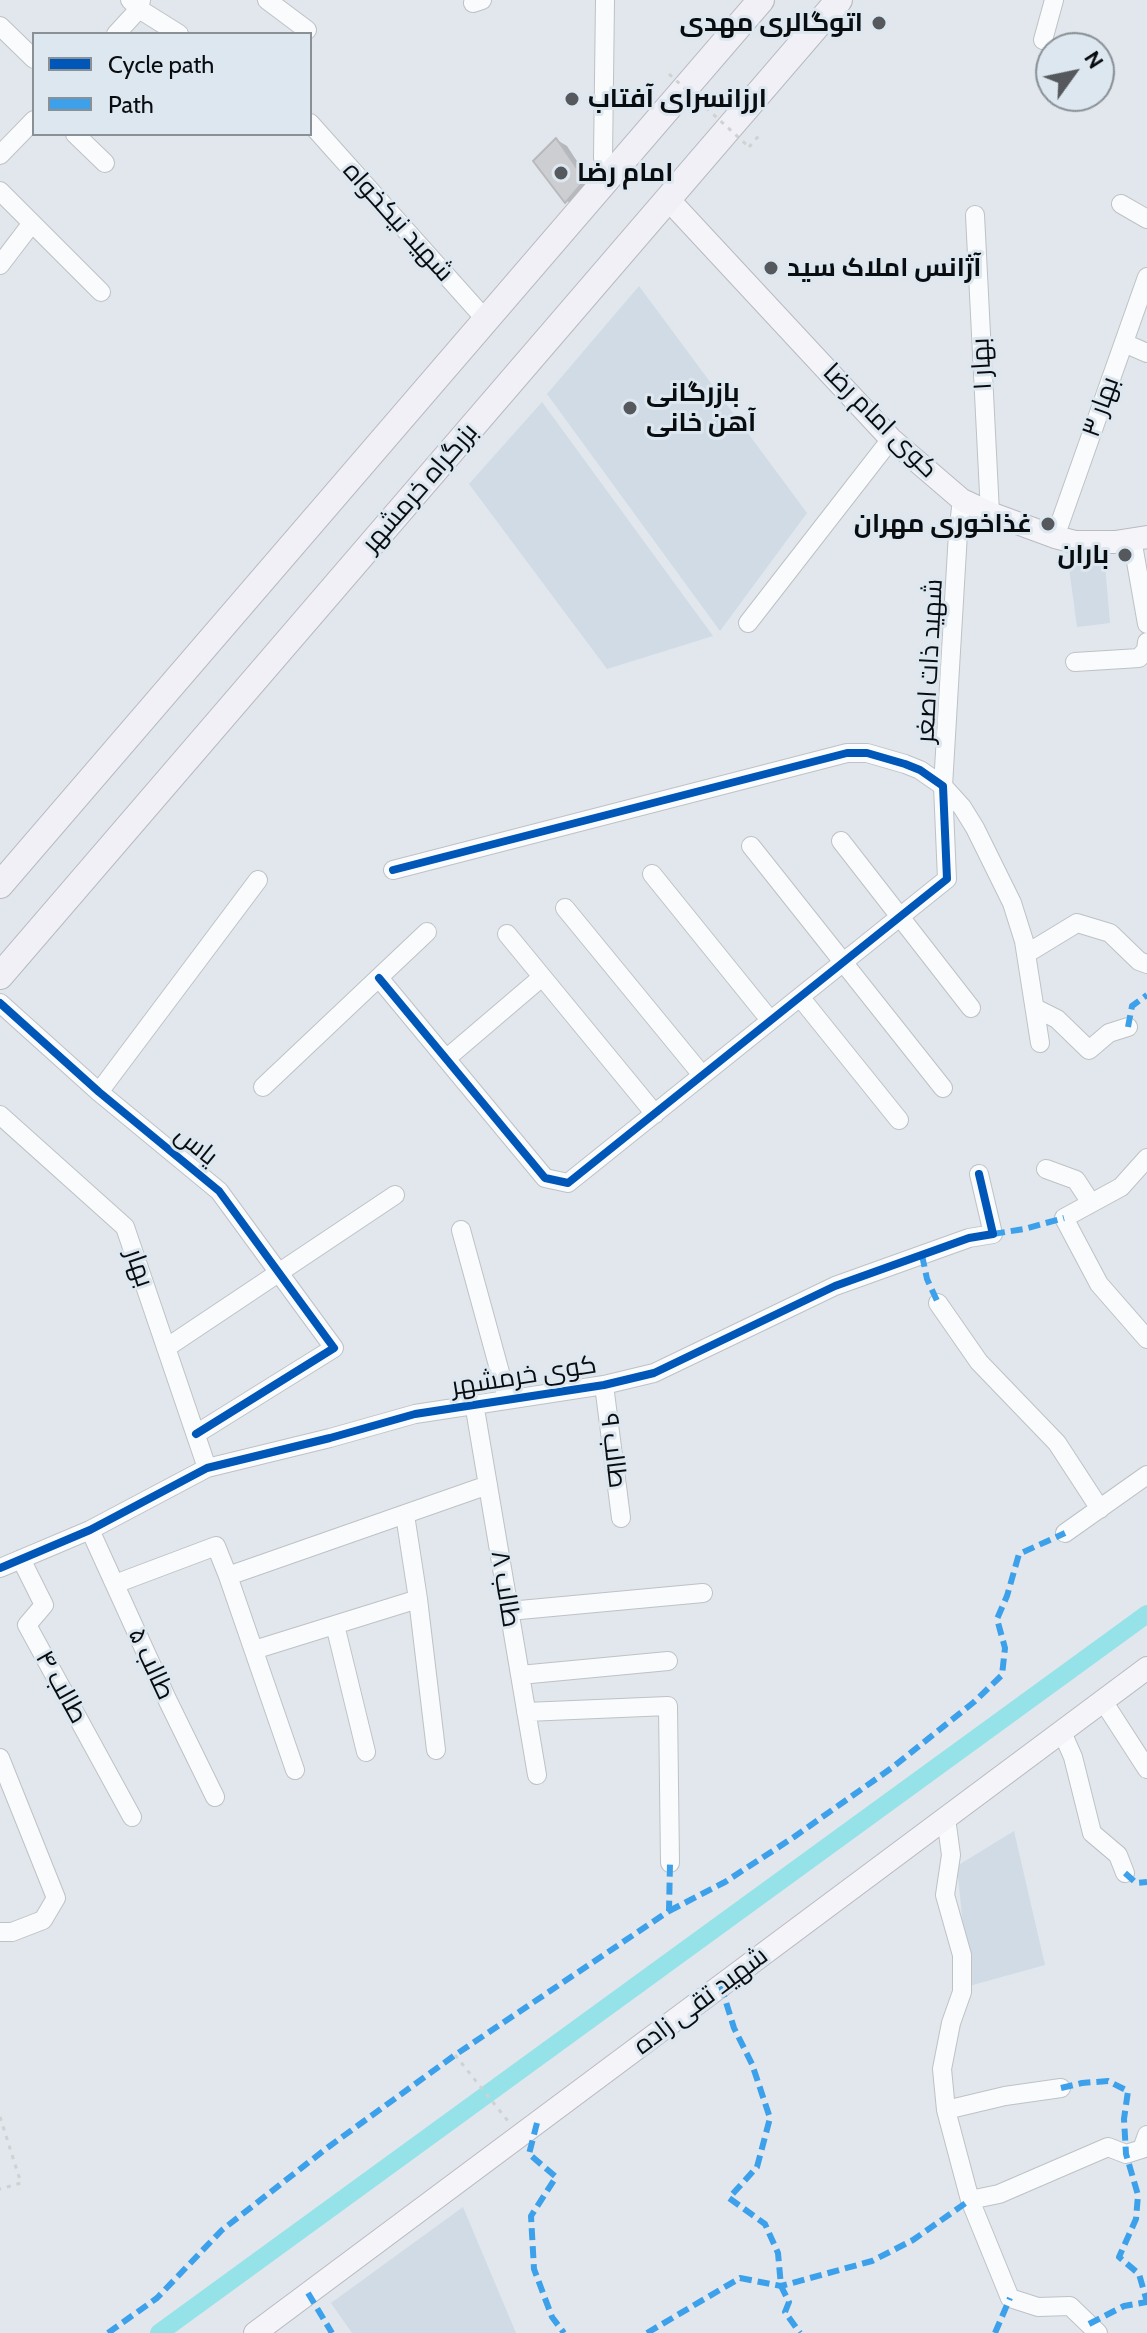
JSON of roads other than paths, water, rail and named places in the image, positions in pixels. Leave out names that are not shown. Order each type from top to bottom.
[{"type":"highway","points":[[0,885],[761,0]]},
{"type":"highway","name":"بزرگراه خرمشهر","points":[[0,976],[839,0]]},
{"type":"main road","name":"کوی امام رضا","points":[[668,199],[891,439],[962,500],[990,513],[1075,542],[1115,542],[1139,538]]},
{"type":"main road","name":"شهید تقی زاده","points":[[255,2333],[1147,1668]]},
{"type":"street","points":[[267,0],[307,30]]},
{"type":"street","points":[[605,0],[603,158],[613,171]]},
{"type":"street","points":[[1045,32],[1054,0]]},
{"type":"street","points":[[117,32],[136,3],[176,32]]},
{"type":"street","points":[[0,26],[32,57]]},
{"type":"street","points":[[0,155],[32,122]]},
{"type":"street","name":"شهید نیکخواه","points":[[312,125],[486,320]]},
{"type":"street","points":[[77,136],[105,163]]},
{"type":"street","points":[[0,191],[101,292]]},
{"type":"street","points":[[1121,204],[1147,219]]},
{"type":"street","name":"بهار ۱","points":[[975,215],[990,513]]},
{"type":"street","points":[[0,265],[32,223]]},
{"type":"street","name":"بهار ۳","points":[[1055,537],[1147,277]]},
{"type":"street","points":[[1124,343],[1147,353]]},
{"type":"street","points":[[748,623],[891,439]]},
{"type":"street","name":"شهید ذات اصغر","points":[[899,917],[947,879],[943,786],[962,500]]},
{"type":"street","points":[[1139,538],[1147,624]]},
{"type":"street","points":[[1075,662],[1139,658],[1146,650],[1147,642]]},
{"type":"street","points":[[393,870],[847,753],[867,753],[920,770],[943,786],[962,807],[1012,903],[1026,954],[1040,1043]]},
{"type":"street","points":[[841,841],[971,1008]]},
{"type":"street","points":[[751,846],[943,1088]]},
{"type":"street","points":[[652,874],[770,1020]]},
{"type":"street","points":[[99,1092],[258,880]]},
{"type":"street","points":[[565,908],[702,1075]]},
{"type":"street","points":[[379,978],[545,1178],[568,1183],[899,917]]},
{"type":"street","points":[[1026,954],[1077,923],[1110,933],[1139,961],[1147,964]]},
{"type":"street","points":[[263,1087],[427,932]]},
{"type":"street","points":[[507,934],[655,1114]]},
{"type":"street","points":[[447,1058],[542,977]]},
{"type":"street","points":[[800,997],[899,1120]]},
{"type":"street","name":"یاس","points":[[0,1003],[99,1092],[219,1191],[334,1348],[196,1434]]},
{"type":"street","points":[[1035,1008],[1057,1019],[1089,1050],[1109,1033],[1128,1027]]},
{"type":"street","name":"بهار","points":[[0,1115],[125,1227],[207,1468]]},
{"type":"street","points":[[1147,1158],[1121,1187],[1064,1218],[1099,1284],[1147,1339]]},
{"type":"street","points":[[1046,1169],[1076,1180],[1091,1203]]},
{"type":"street","name":"کوی خرمشهر","points":[[0,1568],[90,1530],[207,1468],[415,1414],[604,1385],[654,1373],[835,1286],[969,1238],[993,1234],[979,1174]]},
{"type":"street","points":[[166,1348],[395,1195]]},
{"type":"street","points":[[461,1230],[507,1398]]},
{"type":"street","points":[[938,1303],[979,1362],[1057,1443],[1100,1509]]},
{"type":"street","name":"طالب ۹","points":[[604,1385],[621,1518]]},
{"type":"street","name":"طالب ۸","points":[[474,1403],[537,1775]]},
{"type":"street","points":[[1065,1533],[1147,1475]]},
{"type":"street","points":[[228,1576],[488,1485]]},
{"type":"street","points":[[405,1515],[436,1750]]},
{"type":"street","name":"طالب ۵","points":[[90,1530],[215,1797]]},
{"type":"street","points":[[115,1584],[216,1546],[295,1770]]},
{"type":"street","name":"طالب ۴","points":[[21,1559],[44,1605],[27,1625],[132,1817]]},
{"type":"street","points":[[509,1611],[703,1593]]},
{"type":"street","points":[[254,1650],[418,1599]]},
{"type":"street","points":[[335,1625],[366,1752]]},
{"type":"street","points":[[520,1675],[668,1661]]},
{"type":"street","points":[[1103,1701],[1147,1769]]},
{"type":"street","points":[[526,1712],[668,1706],[670,1863]]},
{"type":"street","points":[[1062,1732],[1073,1757],[1092,1833],[1118,1855],[1125,1873]]},
{"type":"street","points":[[0,1758],[56,1898],[43,1920],[12,1932],[0,1932]]},
{"type":"street","points":[[946,1818],[951,1855],[945,1895],[962,1955],[962,1992],[951,2023],[942,2069],[946,2110],[970,2200],[1010,2298],[1038,2307],[1070,2306],[1098,2333]]},
{"type":"street","points":[[946,2110],[1005,2096],[1061,2088]]},
{"type":"street","points":[[970,2200],[999,2194],[1108,2147],[1126,2154],[1142,2149],[1147,2135]]},
{"type":"waterway","points":[[159,2333],[1147,1614]]},
{"type":"place","name":"اتوگالرى مهدى","points":[[879,23]]},
{"type":"place","name":"ارزانسرای آفتاب","points":[[572,99]]},
{"type":"place","name":"امام رضا","points":[[561,173]]},
{"type":"place","name":"آژانس املاک سید","points":[[771,268]]},
{"type":"place","name":"بازرگانی آهن خانی","points":[[630,408]]},
{"type":"place","name":"غذاخوری مهران","points":[[1048,524]]},
{"type":"place","name":"باران","points":[[1125,555]]}]
